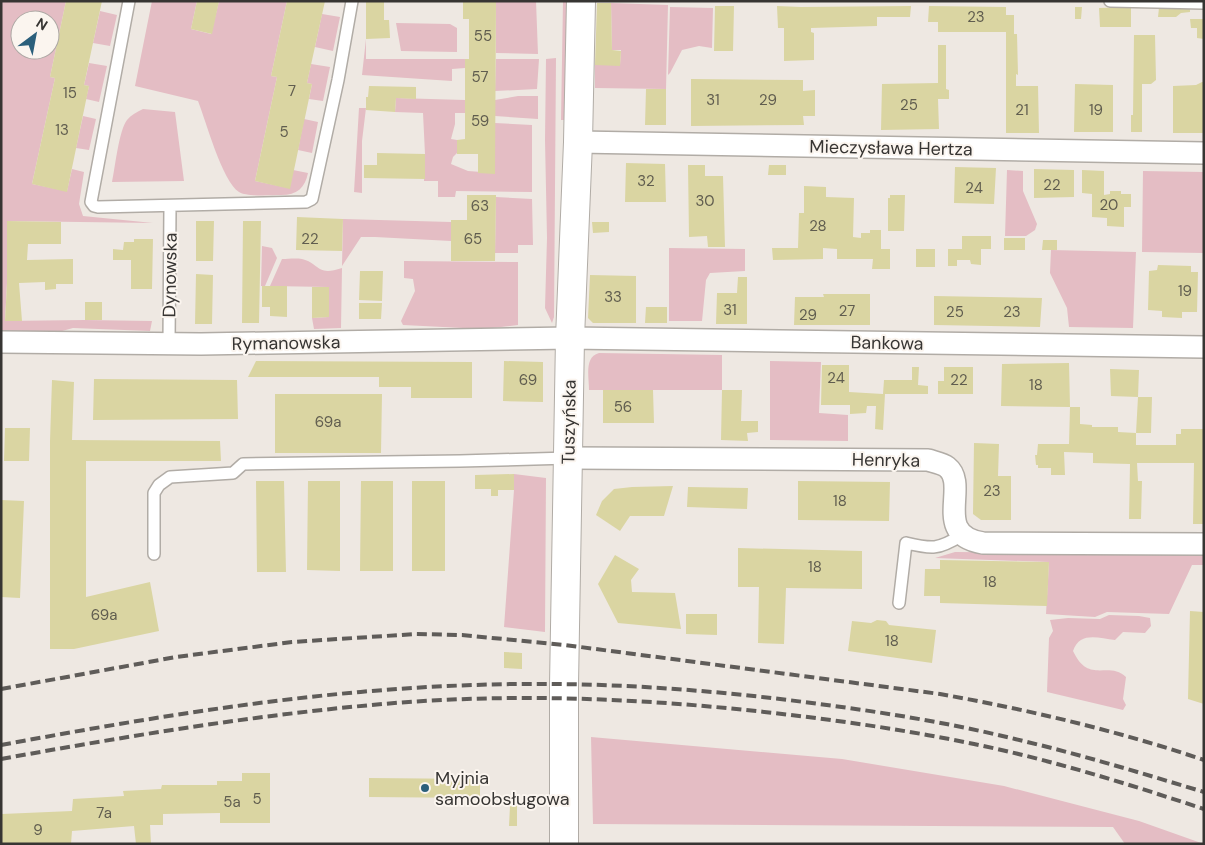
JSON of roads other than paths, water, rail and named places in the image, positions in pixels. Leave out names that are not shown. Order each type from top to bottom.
[{"type":"street","name":"Tuszyńska","points":[[564,844],[564,685],[570,338],[578,142],[581,1]]},
{"type":"street","name":"Mieczysława Hertza","points":[[578,142],[1204,153]]},
{"type":"street","name":"Rymanowska","points":[[1,342],[169,344],[570,338]]},
{"type":"street","name":"Bankowa","points":[[570,338],[1204,347]]},
{"type":"street","name":"Henryka","points":[[569,458],[928,460],[947,467],[953,476],[955,517],[962,535]]},
{"type":"street","points":[[962,535],[971,541],[983,543],[1204,544]]},
{"type":"lane","points":[[129,1],[91,202],[94,206],[98,207],[306,202],[312,199],[338,80],[352,1]]},
{"type":"lane","points":[[1110,1],[1203,3]]},
{"type":"lane","name":"Dynowska","points":[[169,344],[170,206]]},
{"type":"lane","points":[[154,554],[154,493],[159,485],[170,477],[233,473],[243,464],[569,458]]},
{"type":"lane","points":[[899,603],[906,543],[935,548],[946,545],[962,535]]},
{"type":"railway","points":[[1,689],[176,657],[292,642],[416,634],[462,635],[565,645],[940,694],[1074,722],[1204,760]]},
{"type":"railway","points":[[1,745],[237,706],[355,692],[474,685],[598,685],[681,689],[763,697],[831,705],[963,727],[1110,764],[1204,792]]},
{"type":"railway","points":[[1,759],[192,727],[287,714],[383,704],[487,698],[591,699],[747,710],[886,728],[1003,750],[1061,765],[1204,809]]},
{"type":"place","name":"Myjnia samoobsługowa","points":[[425,788]]}]
